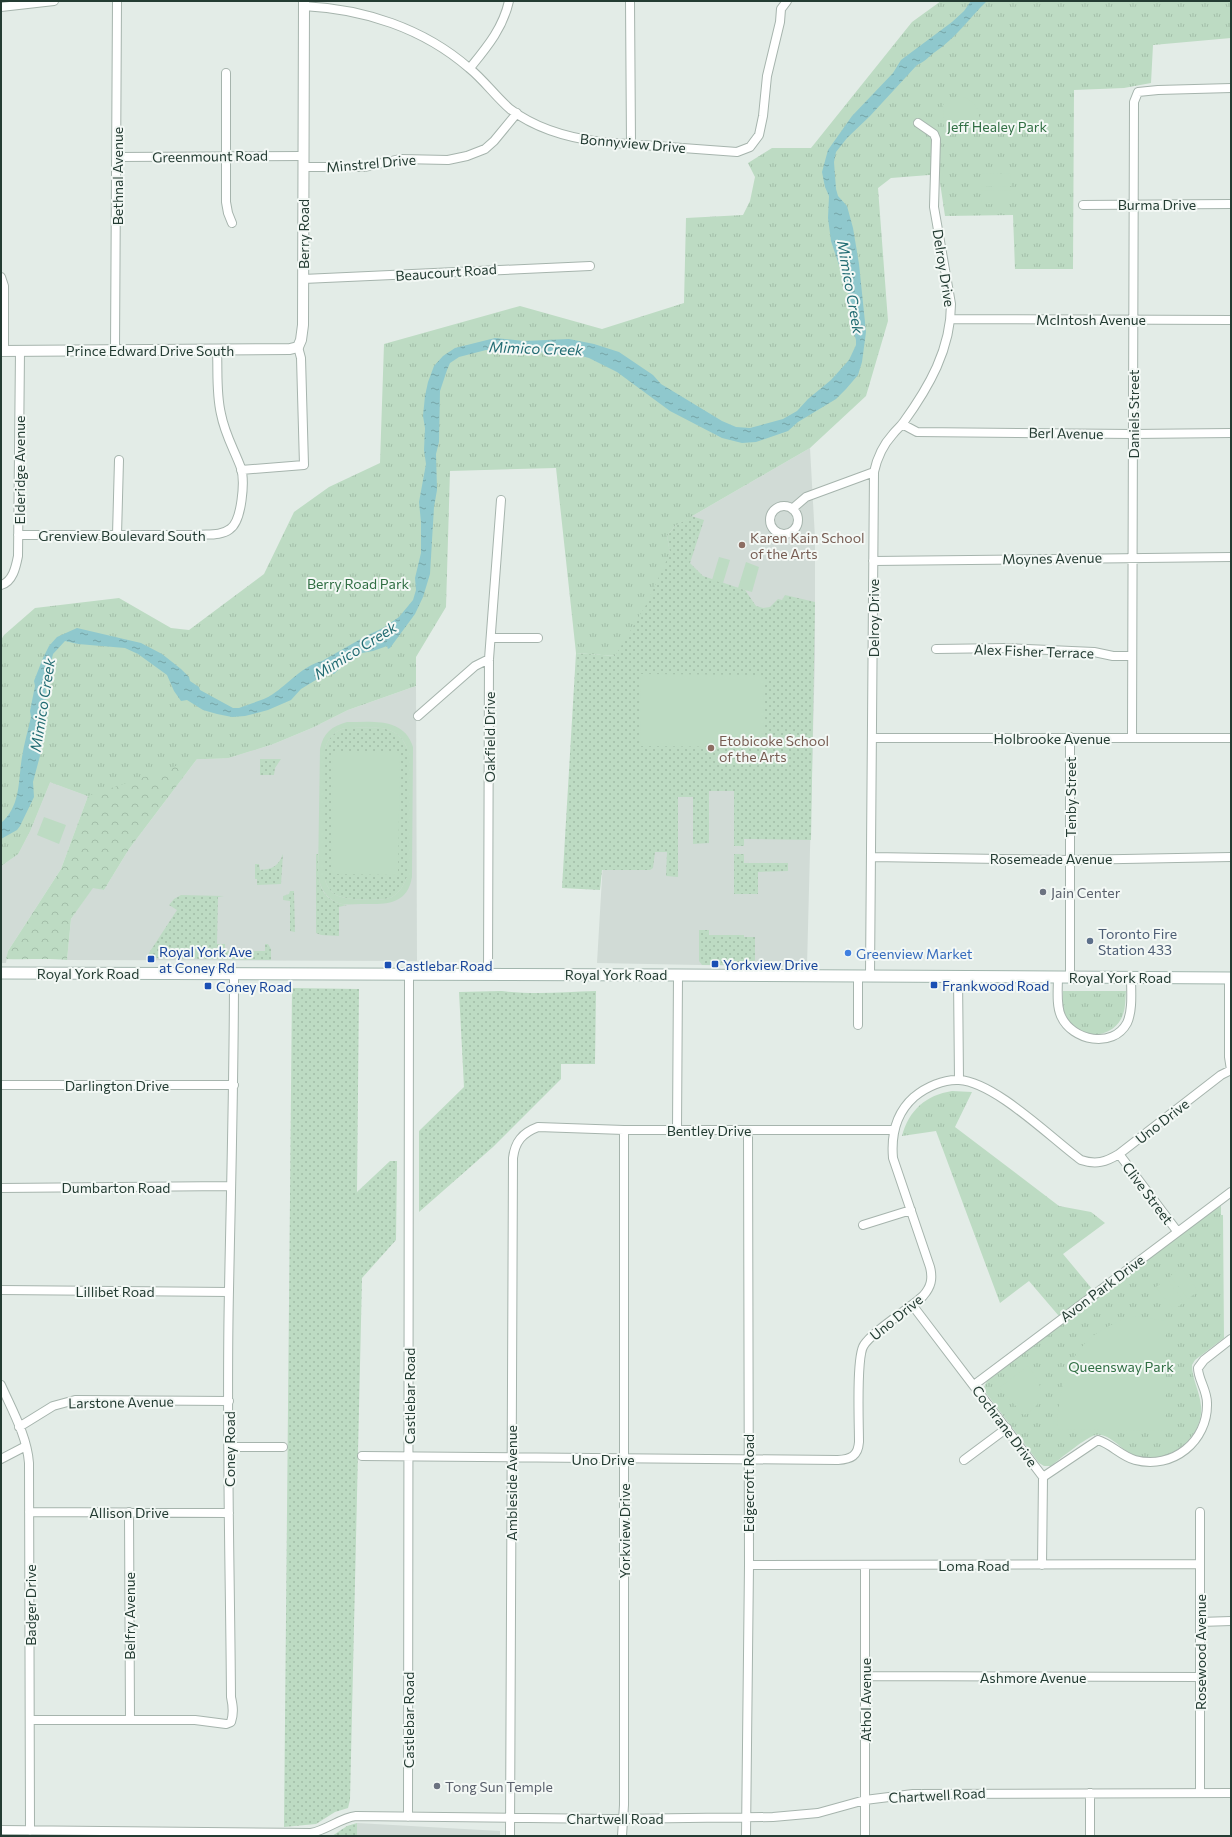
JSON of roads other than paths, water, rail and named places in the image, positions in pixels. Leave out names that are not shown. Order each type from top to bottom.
[{"type":"main road","name":"Royal York Road","points":[[1,973],[1070,976],[1230,978]]},
{"type":"street","points":[[1,7],[54,1]]},
{"type":"street","name":"Bethnal Avenue","points":[[116,350],[117,1]]},
{"type":"street","points":[[470,68],[495,36],[503,22],[510,1]]},
{"type":"street","points":[[630,1],[631,144]]},
{"type":"street","name":"Bonnyview Drive","points":[[304,3],[353,12],[405,27],[435,44],[470,68],[486,86],[517,113],[543,127],[563,134],[601,142],[737,152],[750,147],[759,135],[763,116],[767,76],[780,22],[781,9],[787,1]]},
{"type":"street","name":"Berry Road","points":[[241,470],[304,465],[301,358],[298,347],[302,333],[303,279],[304,3]]},
{"type":"street","points":[[226,73],[227,207],[232,223]]},
{"type":"street","name":"Daniels Street","points":[[1132,738],[1134,319],[1132,109],[1134,98],[1138,92],[1231,88]]},
{"type":"street","name":"Minstrel Drive","points":[[303,168],[366,167],[400,159],[448,160],[467,156],[484,150],[494,141],[517,113]]},
{"type":"street","name":"Delroy Drive","points":[[870,976],[874,472],[876,462],[885,444],[902,424],[935,372],[947,342],[951,319],[951,304],[934,207],[936,139],[934,134],[918,123]]},
{"type":"street","name":"Greenmount Road","points":[[117,157],[303,156]]},
{"type":"street","name":"Burma Drive","points":[[1083,205],[1231,204]]},
{"type":"street","name":"Beaucourt Road","points":[[303,279],[590,266]]},
{"type":"street","points":[[1,277],[4,286],[3,351]]},
{"type":"street","name":"McIntosh Avenue","points":[[951,319],[1231,320]]},
{"type":"street","name":"Prince Edward Drive South","points":[[3,351],[217,350],[290,349],[298,347]]},
{"type":"street","name":"Grenview Boulevard South","points":[[18,535],[198,535],[215,534],[231,529],[241,510],[241,470],[225,432],[218,401],[217,350]]},
{"type":"street","name":"Elderidge Avenue","points":[[2,585],[11,578],[18,556],[20,351]]},
{"type":"street","name":"Berl Avenue","points":[[902,424],[917,432],[1133,434],[1231,433]]},
{"type":"street","points":[[117,535],[119,460]]},
{"type":"street","points":[[792,509],[806,498],[874,472]]},
{"type":"street","name":"Oakfield Drive","points":[[488,974],[490,659],[501,500]]},
{"type":"street","name":"Moynes Avenue","points":[[874,561],[1231,557]]},
{"type":"street","points":[[492,638],[538,638]]},
{"type":"street","name":"Alex Fisher Terrace","points":[[936,649],[1006,648],[1094,652],[1113,656],[1132,656]]},
{"type":"street","points":[[418,716],[474,666],[490,659]]},
{"type":"street","name":"Tenby Street","points":[[1070,737],[1070,976]]},
{"type":"street","name":"Holbrooke Avenue","points":[[872,738],[1231,738]]},
{"type":"street","name":"Rosemeade Avenue","points":[[871,857],[1070,860],[1231,857]]},
{"type":"street","name":"Coney Road","points":[[30,1720],[195,1720],[218,1724],[226,1724],[231,1722],[234,1710],[231,1697],[229,1292],[234,1085],[234,974]]},
{"type":"street","name":"Castlebar Road","points":[[408,1817],[409,974]]},
{"type":"street","points":[[677,1130],[678,975]]},
{"type":"street","points":[[858,976],[858,1025]]},
{"type":"street","points":[[958,976],[959,1080]]},
{"type":"street","points":[[1058,976],[1058,1003],[1061,1016],[1071,1030],[1090,1039],[1111,1036],[1122,1029],[1127,1022],[1131,1004],[1131,977]]},
{"type":"street","points":[[1230,978],[1229,1057],[1231,1070]]},
{"type":"street","name":"Uno Drive","points":[[362,1456],[838,1460],[852,1458],[856,1454],[859,1442],[860,1363],[863,1346],[872,1336],[913,1306],[929,1289],[932,1274],[893,1158],[892,1144],[894,1130],[903,1110],[920,1093],[941,1083],[959,1080],[994,1091],[1081,1160],[1088,1162],[1106,1162],[1119,1154],[1221,1075],[1231,1070]]},
{"type":"street","name":"Darlington Drive","points":[[1,1085],[234,1085]]},
{"type":"street","name":"Bentley Drive","points":[[524,1133],[538,1127],[624,1130],[894,1130]]},
{"type":"street","name":"Yorkview Drive","points":[[622,1836],[624,1130]]},
{"type":"street","name":"Edgecroft Road","points":[[746,1836],[749,1565],[748,1130]]},
{"type":"street","name":"Ambleside Avenue","points":[[510,1836],[513,1158],[517,1143],[524,1133]]},
{"type":"street","name":"Clive Street","points":[[1119,1154],[1178,1231]]},
{"type":"street","name":"Dumbarton Road","points":[[1,1188],[231,1186]]},
{"type":"street","name":"Avon Park Drive","points":[[974,1385],[1231,1192]]},
{"type":"street","points":[[862,1225],[911,1210]]},
{"type":"street","name":"Lillibet Road","points":[[1,1290],[229,1292]]},
{"type":"street","name":"Cochrane Drive","points":[[913,1306],[1043,1476],[1042,1565]]},
{"type":"street","points":[[1043,1476],[1098,1440],[1104,1442],[1128,1458],[1144,1462],[1160,1462],[1168,1460],[1184,1452],[1197,1438],[1205,1420],[1207,1410],[1208,1401],[1198,1368],[1204,1360],[1231,1339]]},
{"type":"street","name":"Badger Drive","points":[[1,1386],[26,1446],[29,1463],[30,1831]]},
{"type":"street","name":"Larstone Avenue","points":[[19,1427],[53,1406],[75,1400],[229,1401]]},
{"type":"street","points":[[964,1460],[1006,1428]]},
{"type":"street","points":[[1,1459],[26,1446]]},
{"type":"street","points":[[229,1447],[283,1447]]},
{"type":"street","name":"Allison Drive","points":[[29,1512],[229,1513]]},
{"type":"street","name":"Belfry Avenue","points":[[129,1512],[130,1720]]},
{"type":"street","name":"Rosewood Avenue","points":[[1200,1512],[1200,1792]]},
{"type":"street","name":"Loma Road","points":[[749,1565],[1200,1564]]},
{"type":"street","name":"Athol Avenue","points":[[865,1565],[865,1836]]},
{"type":"street","points":[[1200,1622],[1231,1621]]},
{"type":"street","name":"Ashmore Avenue","points":[[865,1676],[1200,1678]]},
{"type":"street","name":"Chartwell Road","points":[[1,1830],[216,1834],[311,1833],[325,1830],[353,1816],[622,1819],[747,1818],[818,1813],[865,1800],[942,1793],[1231,1792]]},
{"type":"street","points":[[1090,1793],[1090,1836]]},
{"type":"water","name":"Mimico Creek","points":[[971,1],[987,1],[949,41],[917,65],[870,116],[847,138],[836,152],[834,162],[836,189],[838,196],[847,206],[853,228],[859,264],[866,332],[862,362],[858,375],[836,399],[798,422],[788,431],[756,442],[742,443],[722,438],[670,411],[617,372],[589,358],[578,355],[561,355],[521,349],[486,350],[459,357],[450,363],[440,391],[439,442],[436,454],[437,490],[434,507],[430,574],[423,597],[415,614],[390,648],[388,649],[387,646],[362,653],[344,664],[334,674],[329,672],[301,689],[291,700],[268,710],[245,716],[232,717],[203,710],[187,700],[181,701],[174,691],[167,675],[138,654],[125,648],[78,644],[65,641],[53,654],[46,684],[45,712],[40,725],[41,752],[33,782],[34,797],[17,830],[1,839],[1,823],[12,809],[18,793],[23,752],[31,717],[30,711],[35,686],[34,681],[49,646],[57,637],[77,628],[141,643],[162,654],[181,669],[189,677],[190,681],[199,687],[200,690],[233,708],[239,708],[269,696],[309,666],[322,661],[383,628],[399,617],[413,600],[416,590],[415,578],[421,553],[421,522],[419,502],[426,464],[424,450],[425,428],[423,416],[425,396],[434,366],[443,356],[455,348],[495,338],[524,341],[569,339],[594,344],[619,352],[653,375],[661,384],[722,421],[736,427],[750,428],[783,419],[797,411],[808,399],[831,380],[849,360],[856,345],[854,333],[855,325],[849,295],[831,241],[828,218],[829,196],[825,187],[822,172],[828,150],[852,116],[893,73],[901,60],[952,22],[964,11]]},
{"type":"place","name":"Karen Kain School of the Arts","points":[[742,545]]},
{"type":"place","name":"Etobicoke School of the Arts","points":[[711,748]]},
{"type":"place","name":"Jain Center","points":[[1043,892]]},
{"type":"place","name":"Toronto Fire Station 433","points":[[1090,941]]},
{"type":"place","name":"Greenview Market","points":[[848,953]]},
{"type":"place","name":"Royal York Ave at Coney Rd","points":[[151,959]]},
{"type":"place","name":"Yorkview Drive","points":[[715,964]]},
{"type":"place","name":"Castlebar Road","points":[[388,965]]},
{"type":"place","name":"Frankwood Road","points":[[934,985]]},
{"type":"place","name":"Coney Road","points":[[208,986]]},
{"type":"place","name":"Tong Sun Temple","points":[[437,1786]]},
{"type":"park label","name":"Jeff Healey Park","points":[[997,126]]},
{"type":"park label","name":"Berry Road Park","points":[[358,583]]},
{"type":"park label","name":"Queensway Park","points":[[1121,1366]]}]
